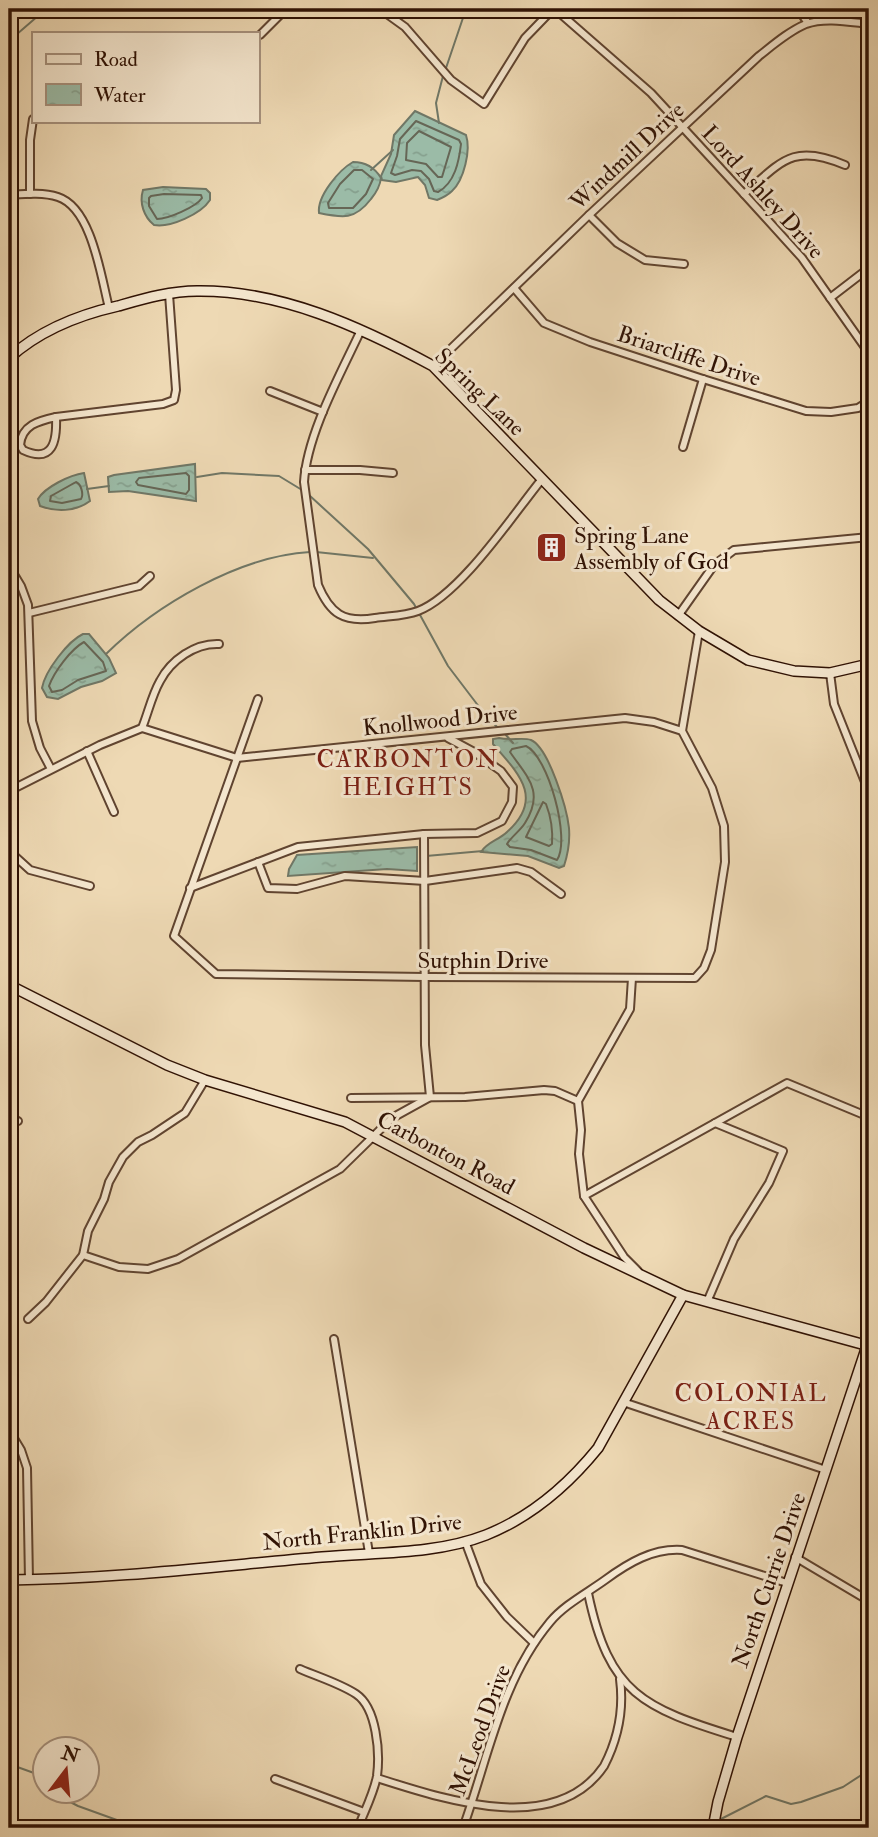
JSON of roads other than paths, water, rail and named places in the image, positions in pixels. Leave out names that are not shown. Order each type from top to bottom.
[{"type":"street","points":[[260,35],[286,9]]},
{"type":"street","points":[[380,9],[405,27],[451,80],[484,104],[525,38],[554,9]]},
{"type":"street","name":"Lord Ashley Drive","points":[[554,9],[651,93],[744,194],[802,258],[869,353]]},
{"type":"street","points":[[798,9],[808,23]]},
{"type":"street","name":"Windmill Drive","points":[[433,366],[759,56],[808,23],[837,21],[869,24]]},
{"type":"street","points":[[30,194],[33,122]]},
{"type":"street","points":[[744,194],[786,158],[804,154],[845,165]]},
{"type":"street","points":[[9,195],[58,197],[67,201],[80,215],[97,259],[109,308]]},
{"type":"street","points":[[589,215],[617,243],[645,260],[684,264]]},
{"type":"street","points":[[830,298],[869,268]]},
{"type":"street","name":"Briarcliffe Drive","points":[[514,288],[544,323],[590,342],[703,379],[806,411],[831,412],[858,408],[869,401]]},
{"type":"street","name":"Spring Lane","points":[[9,358],[23,345],[58,325],[109,308],[169,294],[195,291],[243,294],[289,304],[361,330],[400,347],[433,366],[659,600],[699,631],[748,660],[794,671],[830,673],[869,664]]},
{"type":"street","points":[[56,418],[57,434],[51,448],[38,454],[23,450],[20,445],[23,432],[32,425],[56,418],[163,404],[174,400],[176,390],[169,294]]},
{"type":"street","points":[[361,330],[323,412],[305,470],[304,482],[318,585],[324,600],[338,615],[358,621],[416,611],[437,601],[458,584],[541,479]]},
{"type":"street","points":[[683,447],[703,379]]},
{"type":"street","points":[[270,391],[323,412]]},
{"type":"street","points":[[305,470],[393,473]]},
{"type":"street","points":[[678,615],[714,565],[734,550],[869,537]]},
{"type":"street","points":[[9,566],[21,586],[29,613],[32,721],[40,748],[51,769]]},
{"type":"street","points":[[29,613],[139,586],[150,576]]},
{"type":"street","points":[[682,731],[699,631]]},
{"type":"street","points":[[9,791],[87,751],[142,728],[160,680],[180,656],[207,644],[219,644]]},
{"type":"street","points":[[830,673],[834,704],[869,792]]},
{"type":"street","name":"Sutphin Drive","points":[[258,699],[174,936],[216,974],[695,978],[704,968],[711,950],[724,862],[724,826],[712,788],[682,731]]},
{"type":"street","name":"Knollwood Drive","points":[[142,728],[237,758],[625,718],[654,722],[682,731]]},
{"type":"street","points":[[190,888],[298,847],[425,834],[477,833],[502,821],[512,802],[513,787],[501,771],[447,737]]},
{"type":"street","points":[[87,751],[114,813]]},
{"type":"street","points":[[425,834],[425,1045],[430,1097]]},
{"type":"street","points":[[9,854],[30,870],[90,886]]},
{"type":"street","points":[[258,862],[268,888],[297,889],[345,876],[425,881],[517,868],[531,872],[561,894]]},
{"type":"street","points":[[632,978],[630,1009],[578,1101],[582,1130],[579,1154],[584,1196],[624,1257],[647,1279]]},
{"type":"street","name":"Carbonton Road","points":[[9,985],[149,1056],[205,1080],[345,1122],[647,1279],[683,1295],[868,1346]]},
{"type":"street","points":[[27,1319],[46,1301],[83,1255],[88,1231],[123,1157],[138,1142],[185,1113],[205,1080]]},
{"type":"street","points":[[584,1196],[787,1083],[869,1117]]},
{"type":"street","points":[[351,1098],[430,1097],[544,1090],[555,1091],[578,1101]]},
{"type":"street","points":[[83,1255],[119,1267],[148,1269],[178,1259],[341,1169],[392,1118],[430,1097]]},
{"type":"street","points":[[9,1116],[18,1121]]},
{"type":"street","points":[[708,1301],[734,1239],[769,1183],[783,1151],[715,1123]]},
{"type":"street","name":"North Franklin Drive","points":[[9,1580],[139,1573],[424,1549],[465,1541],[508,1525],[561,1488],[598,1448],[683,1295]]},
{"type":"street","points":[[334,1339],[369,1553]]},
{"type":"street","name":"North Currie Drive","points":[[713,1828],[737,1737],[868,1346]]},
{"type":"street","points":[[623,1402],[826,1470]]},
{"type":"street","points":[[9,1430],[21,1450],[27,1468],[29,1580]]},
{"type":"street","points":[[465,1541],[481,1584],[507,1617],[534,1643]]},
{"type":"street","name":"McLeod Drive","points":[[463,1828],[507,1695],[534,1643],[551,1620],[621,1569],[654,1552],[667,1549],[682,1550],[787,1583]]},
{"type":"street","points":[[796,1557],[869,1601]]},
{"type":"street","points":[[588,1593],[603,1649],[620,1679],[642,1699],[663,1711],[737,1737]]},
{"type":"street","points":[[300,1669],[357,1695],[366,1705],[377,1733],[377,1777],[358,1828]]},
{"type":"street","points":[[531,1815],[563,1805],[582,1794],[600,1772],[618,1732],[622,1696],[620,1679]]},
{"type":"street","points":[[377,1777],[470,1808],[499,1815],[521,1815]]},
{"type":"street","points":[[275,1779],[364,1812]]},
{"type":"water","points":[[415,111],[466,135],[467,156],[460,180],[450,192],[437,200],[429,198],[425,185],[418,177],[396,182],[382,180],[381,176],[391,154],[394,135]]},
{"type":"water","points":[[353,162],[369,166],[381,178],[375,194],[354,214],[335,216],[319,213],[319,206],[330,184]]},
{"type":"water","points":[[163,187],[206,189],[210,193],[210,200],[185,219],[154,225],[143,209],[143,190]]},
{"type":"water","points":[[195,464],[196,501],[128,491],[109,492],[108,477],[114,475]]},
{"type":"water","points":[[84,473],[90,501],[65,510],[40,506],[38,499],[46,490],[65,479]]},
{"type":"water","points":[[83,634],[89,634],[109,658],[116,673],[58,699],[47,697],[42,688],[52,665],[64,650]]},
{"type":"water","points":[[493,739],[531,740],[544,754],[561,794],[569,828],[564,866],[559,868],[528,856],[481,852],[518,820],[526,797],[518,776],[493,744]]},
{"type":"water","points":[[417,847],[417,871],[387,869],[288,876],[297,855]]},
{"type":"waterway","points":[[9,41],[46,9]]},
{"type":"waterway","points":[[445,71],[466,9]]},
{"type":"waterway","points":[[439,123],[436,103],[443,76]]},
{"type":"waterway","points":[[371,170],[393,150]]},
{"type":"waterway","points":[[197,477],[222,473],[279,476],[302,490]]},
{"type":"waterway","points":[[87,489],[109,486]]},
{"type":"waterway","points":[[309,495],[368,549],[414,604],[448,666],[498,728]]},
{"type":"waterway","points":[[106,654],[149,618],[200,586],[255,563],[310,552]]},
{"type":"waterway","points":[[316,552],[373,558]]},
{"type":"waterway","points":[[505,734],[513,743]]},
{"type":"waterway","points":[[426,856],[483,851]]},
{"type":"waterway","points":[[9,1764],[32,1772]]},
{"type":"waterway","points":[[717,1821],[766,1796],[791,1804],[801,1802],[843,1787],[869,1770]]},
{"type":"waterway","points":[[78,1806],[139,1828]]},
{"type":"waterway","points":[[675,1828],[712,1822]]},
{"type":"place","name":"Spring Lane Assembly of God","points":[[551,548]]},
{"type":"district","name":"CARBONTON HEIGHTS","points":[[408,773]]},
{"type":"district","name":"COLONIAL ACRES","points":[[751,1407]]}]
